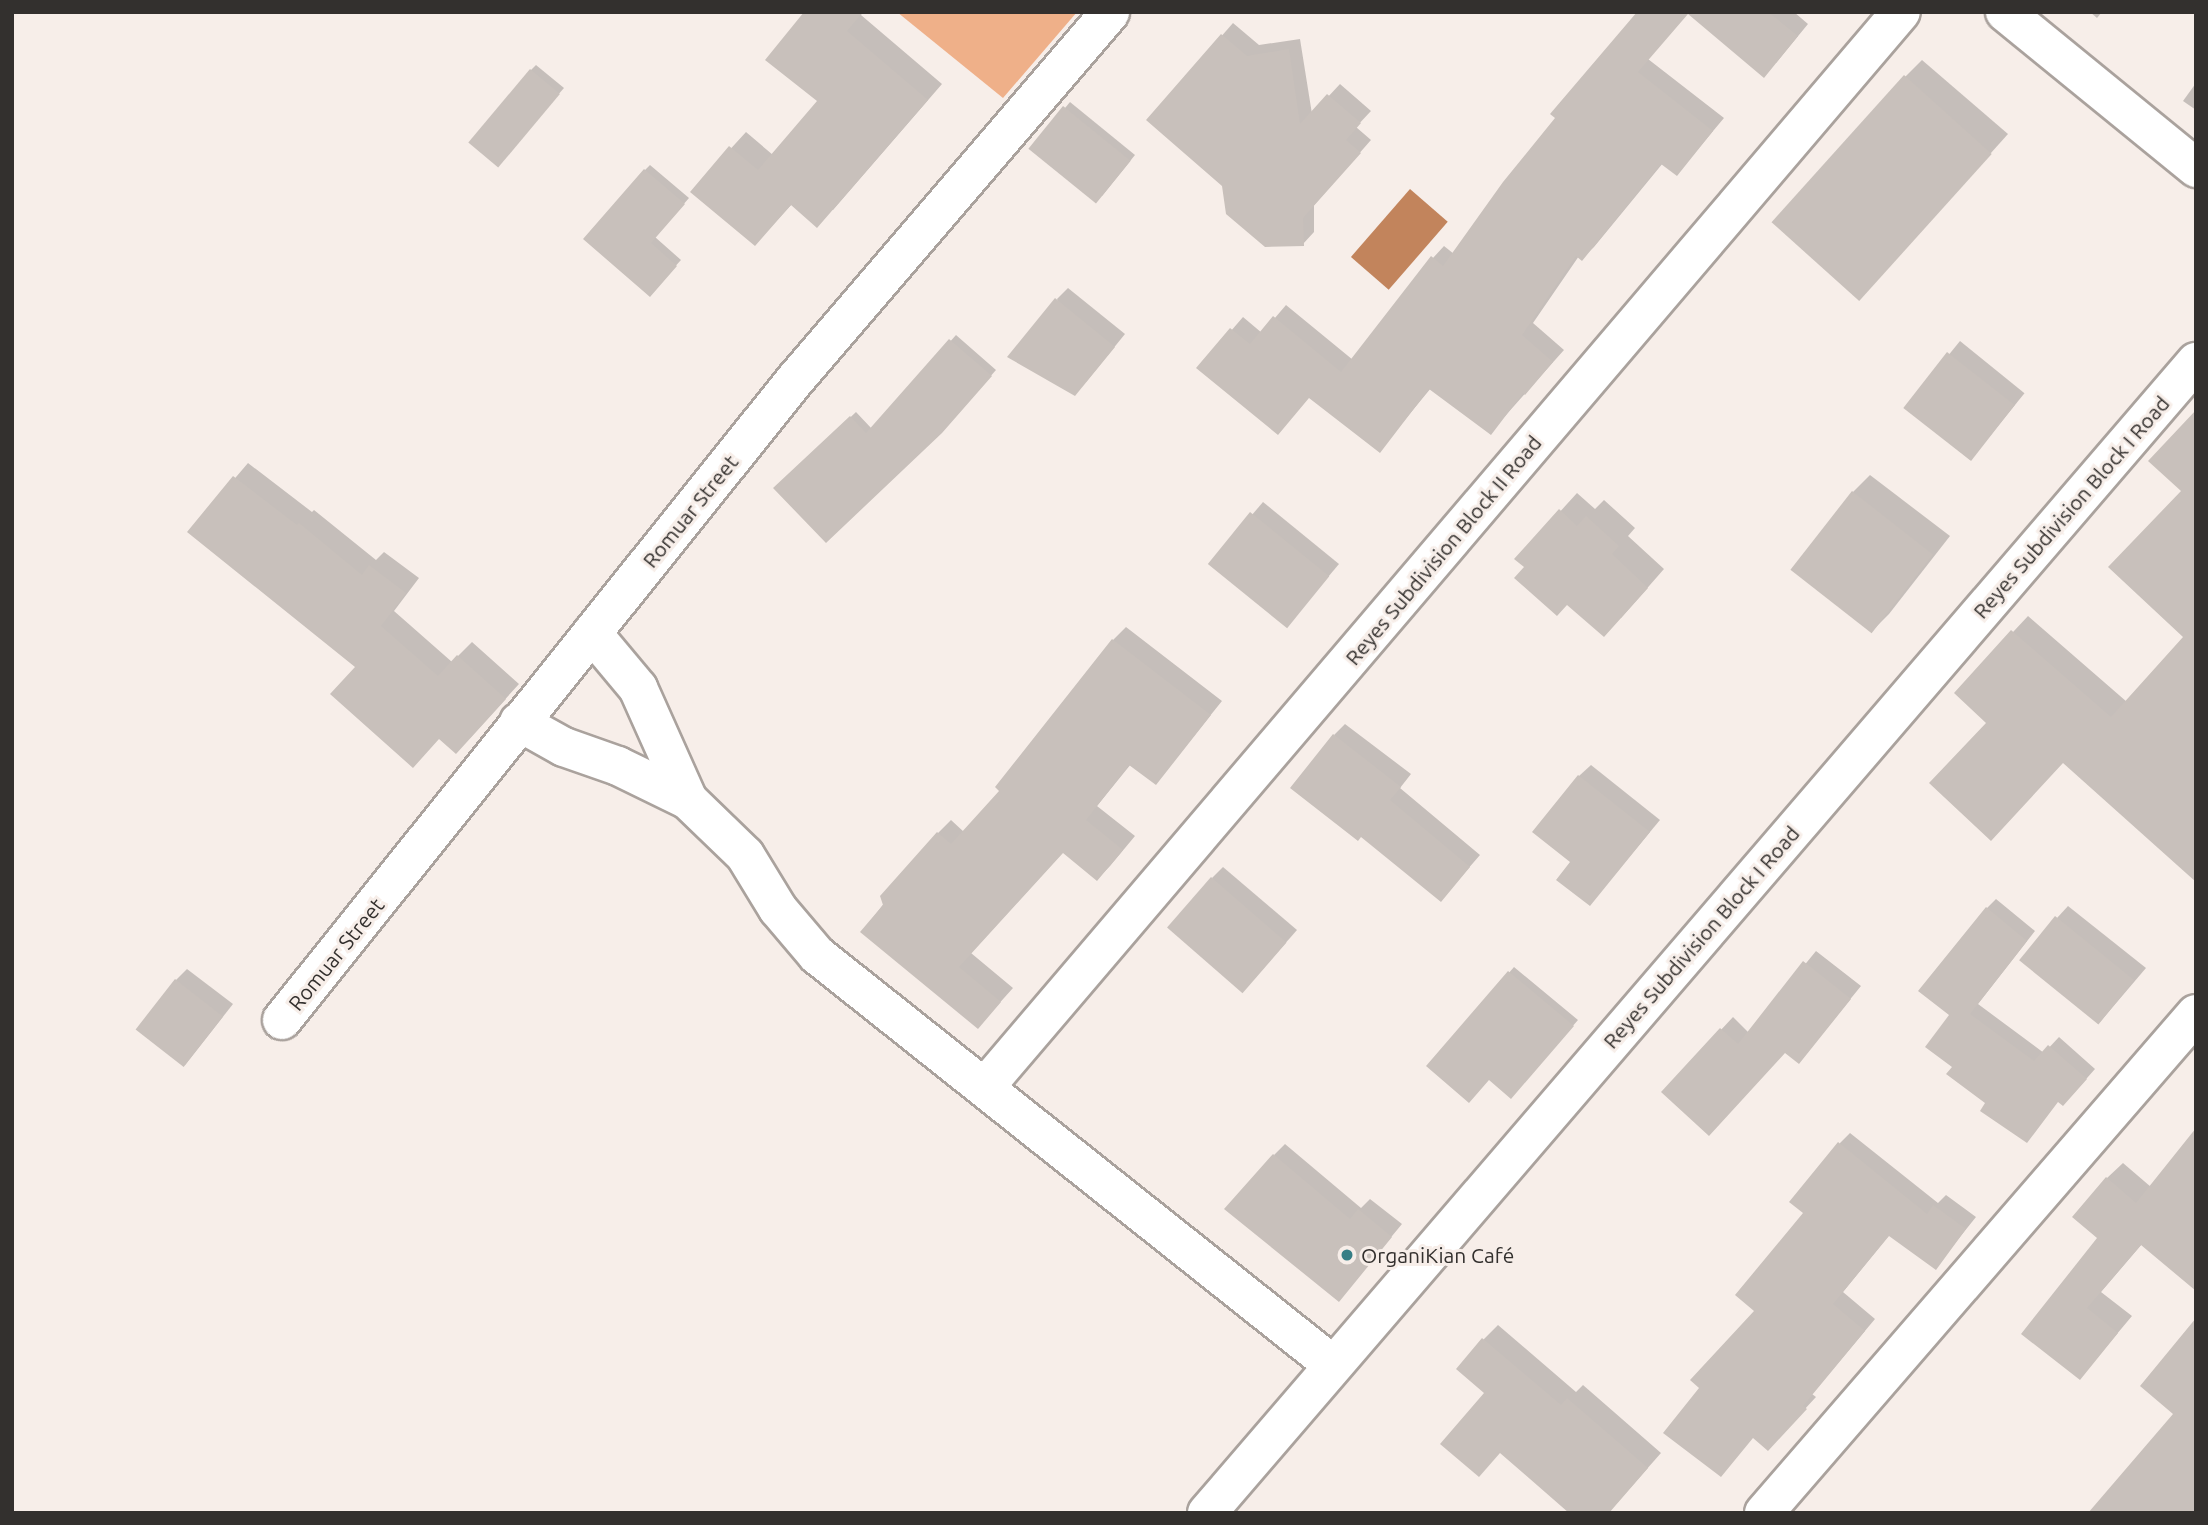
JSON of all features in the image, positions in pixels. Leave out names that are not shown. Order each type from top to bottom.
[{"type":"street","name":"Romuar Street","points":[[282,1020],[795,380],[1110,12]]},
{"type":"street","name":"Reyes Subdivision Block II Road","points":[[985,1087],[1901,12]]},
{"type":"street","points":[[2005,12],[2196,168]]},
{"type":"street","name":"Reyes Subdivision Block I Road","points":[[1206,1513],[2196,362]]},
{"type":"street","points":[[592,633],[638,688],[688,800]]},
{"type":"street","points":[[519,722],[564,747],[618,766],[688,800],[745,855],[778,909],[817,956],[1333,1365]]},
{"type":"street","points":[[1764,1513],[2196,1014]]},
{"type":"shaded area","points":[[897,12],[1077,12],[1003,98]]},
{"type":"shaded area","points":[[1410,189],[1448,222],[1389,290],[1351,257]]},
{"type":"building","points":[[804,12],[863,12],[847,31],[928,100],[817,228],[791,205],[755,246],[690,192],[729,146],[758,170],[817,101],[765,60]]},
{"type":"building","points":[[1637,12],[1768,12],[1798,36],[1764,78],[1688,14],[1638,72],[1713,131],[1677,176],[1661,164],[1582,261],[1576,256],[1522,335],[1553,362],[1525,395],[1523,393],[1491,435],[1429,389],[1380,453],[1309,398],[1278,435],[1196,368],[1230,328],[1250,344],[1273,316],[1341,372],[1431,256],[1443,266],[1503,182],[1555,118],[1550,114]]},
{"type":"building","points":[[1221,34],[1247,56],[1289,49],[1300,124],[1327,94],[1361,123],[1346,140],[1361,153],[1303,218],[1304,246],[1265,247],[1226,214],[1222,186],[1146,120]]},
{"type":"building","points":[[530,69],[560,94],[498,168],[468,143]]},
{"type":"building","points":[[1904,75],[1992,154],[1859,301],[1772,222]]},
{"type":"building","points":[[1063,106],[1131,161],[1096,203],[1028,149]]},
{"type":"building","points":[[644,169],[685,204],[651,243],[677,266],[650,297],[583,239]]},
{"type":"building","points":[[1055,298],[1115,347],[1075,396],[1007,357]]},
{"type":"building","points":[[949,339],[992,376],[942,433],[826,543],[773,488],[850,416],[866,433]]},
{"type":"building","points":[[1947,352],[2015,405],[1971,461],[1903,408]]},
{"type":"building","points":[[2196,410],[2196,882],[2063,763],[1991,841],[1929,783],[1986,723],[1954,693],[2011,630],[2111,717],[2183,637],[2108,567],[2181,491],[2148,461]]},
{"type":"building","points":[[233,476],[297,525],[299,523],[362,575],[369,565],[406,593],[381,626],[438,676],[457,655],[506,699],[456,754],[439,739],[413,768],[330,694],[355,667],[187,532]]},
{"type":"building","points":[[1852,491],[1933,554],[1872,633],[1790,570]]},
{"type":"building","points":[[1559,509],[1577,526],[1586,516],[1619,546],[1612,554],[1648,588],[1604,637],[1567,605],[1557,616],[1514,578],[1524,567],[1514,559]]},
{"type":"building","points":[[1250,512],[1329,576],[1287,628],[1208,564]]},
{"type":"building","points":[[1112,639],[1211,715],[1156,785],[1129,765],[1086,820],[1123,850],[1097,881],[1063,853],[959,967],[1001,1002],[978,1029],[860,932],[883,905],[880,896],[937,832],[951,844],[999,791],[995,787]]},
{"type":"building","points":[[1333,734],[1401,787],[1390,800],[1470,867],[1441,902],[1361,837],[1358,841],[1290,788]]},
{"type":"building","points":[[1578,775],[1650,832],[1590,906],[1556,880],[1570,862],[1532,832]]},
{"type":"building","points":[[1211,877],[1286,943],[1243,993],[1167,928]]},
{"type":"building","points":[[1986,907],[2027,941],[1970,1014],[2034,1061],[2048,1045],[2087,1079],[2063,1106],[2058,1102],[2027,1143],[1980,1111],[1985,1103],[1946,1074],[1952,1067],[1925,1047],[1949,1015],[1918,991]]},
{"type":"building","points":[[2055,916],[2134,980],[2098,1024],[2019,960]]},
{"type":"building","points":[[1803,961],[1851,999],[1799,1064],[1785,1053],[1709,1136],[1661,1092],[1720,1028],[1738,1044]]},
{"type":"building","points":[[1508,971],[1574,1026],[1511,1099],[1489,1080],[1469,1103],[1426,1066]]},
{"type":"building","points":[[175,979],[223,1017],[184,1067],[136,1029]]},
{"type":"building","points":[[2196,1128],[2196,1291],[2141,1245],[2087,1308],[2118,1333],[2080,1380],[2021,1334],[2097,1238],[2072,1217],[2106,1177],[2136,1203]]},
{"type":"building","points":[[1838,1142],[1927,1214],[1933,1205],[1966,1229],[1936,1270],[1889,1236],[1833,1304],[1865,1331],[1803,1406],[1807,1409],[1768,1451],[1753,1438],[1721,1477],[1663,1433],[1699,1388],[1690,1380],[1754,1311],[1735,1295],[1803,1213],[1789,1202]]},
{"type":"building","points":[[1273,1154],[1350,1219],[1358,1209],[1392,1237],[1339,1302],[1224,1209]]},
{"type":"building","points":[[2196,1318],[2196,1513],[2088,1513],[2173,1414],[2140,1386]]},
{"type":"building","points":[[1482,1338],[1561,1405],[1567,1398],[1648,1468],[1609,1513],[1569,1513],[1500,1453],[1479,1477],[1440,1444],[1484,1393],[1456,1369]]},
{"type":"place","name":"OrganiKian Café","points":[[1347,1255]]}]
